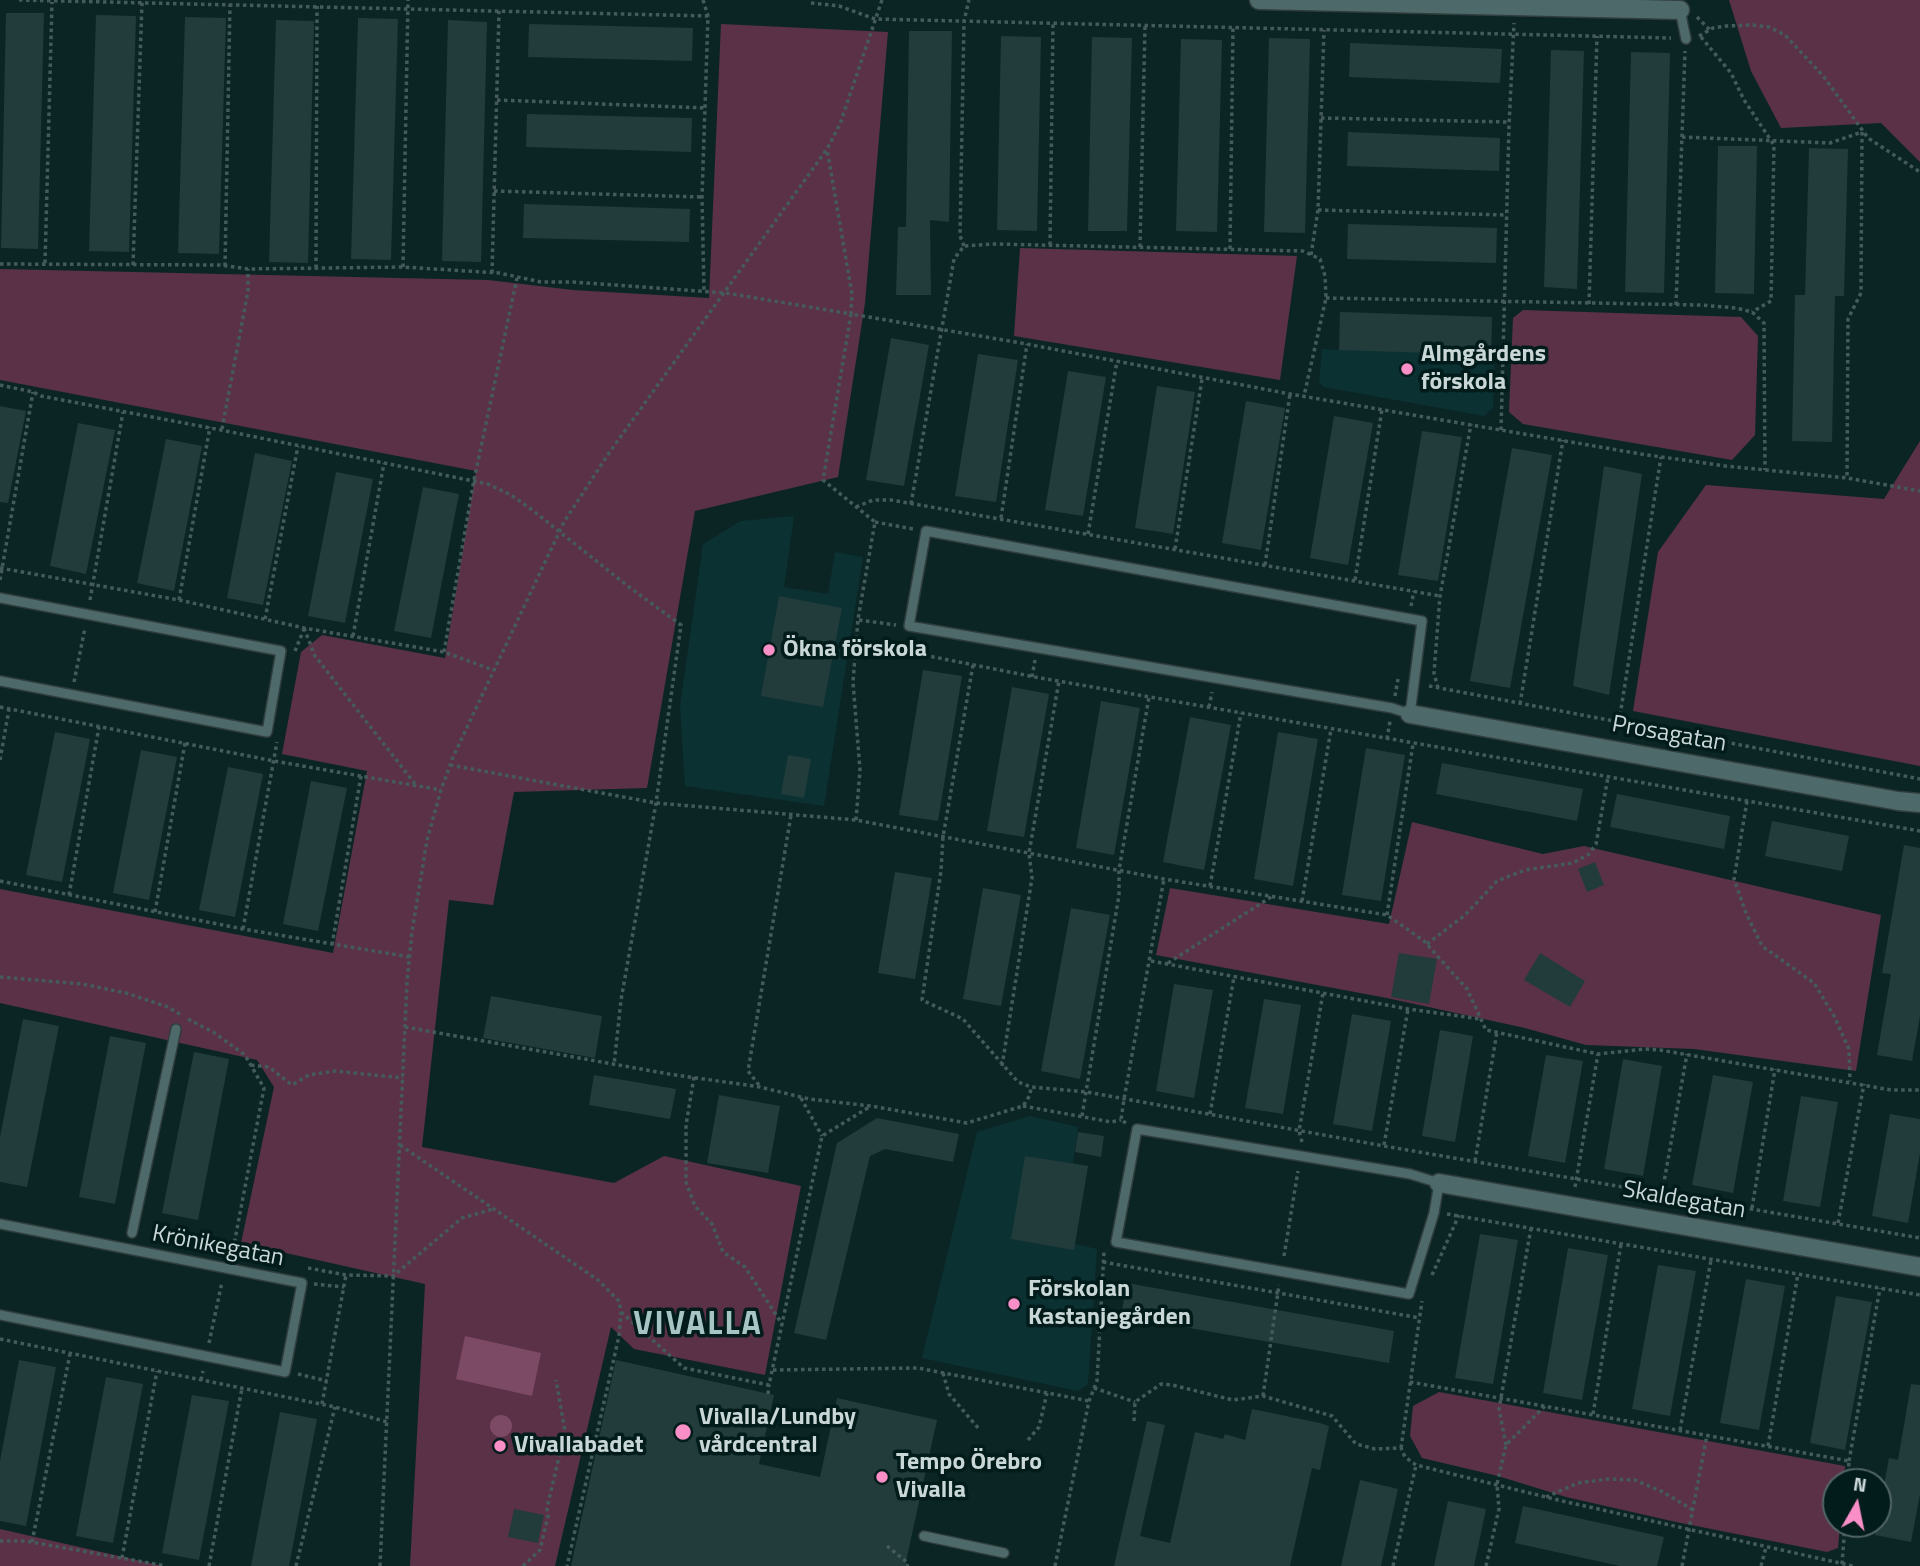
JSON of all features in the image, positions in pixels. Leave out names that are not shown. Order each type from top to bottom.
[{"type":"street","points":[[1259,0],[1680,10]]},
{"type":"street","name":"Prosagatan","points":[[1410,713],[1920,803]]},
{"type":"street","name":"Skaldegatan","points":[[1439,1183],[1920,1267]]},
{"type":"lane","points":[[1680,10],[1686,39]]},
{"type":"lane","points":[[926,531],[1422,621],[1410,713],[908,626],[926,531]]},
{"type":"lane","points":[[0,598],[281,651],[267,732],[0,681]]},
{"type":"lane","points":[[132,1233],[176,1029]]},
{"type":"lane","points":[[1137,1129],[1410,1174],[1439,1183],[1434,1213],[1409,1294],[1116,1242],[1137,1129]]},
{"type":"lane","name":"Krönikegatan","points":[[0,1224],[302,1283],[285,1372]]},
{"type":"lane","points":[[0,1315],[285,1372]]},
{"type":"lane","points":[[924,1536],[1004,1553]]},
{"type":"path","points":[[19,0],[709,16]]},
{"type":"path","points":[[403,267],[408,0]]},
{"type":"path","points":[[702,0],[709,16],[702,197],[704,292]]},
{"type":"path","points":[[380,1566],[410,957],[427,840],[441,790],[493,670],[560,531],[609,453],[827,149],[840,124],[882,0]]},
{"type":"path","points":[[964,246],[960,236],[964,21],[969,0]]},
{"type":"path","points":[[45,263],[52,1]]},
{"type":"path","points":[[133,265],[142,2]]},
{"type":"path","points":[[811,3],[838,6],[875,19],[1145,26],[1686,39],[1713,29],[1739,25],[1769,27],[1784,34],[1824,77],[1862,132],[1920,172]]},
{"type":"path","points":[[225,266],[230,4]]},
{"type":"path","points":[[316,268],[317,6]]},
{"type":"path","points":[[492,273],[499,11]]},
{"type":"path","points":[[1050,245],[1054,23]]},
{"type":"path","points":[[1140,247],[1145,26]]},
{"type":"path","points":[[1230,249],[1233,28]]},
{"type":"path","points":[[1311,255],[1318,210],[1324,30]]},
{"type":"path","points":[[1501,430],[1513,33]]},
{"type":"path","points":[[1589,304],[1597,36]]},
{"type":"path","points":[[1700,36],[1731,73],[1744,100],[1774,145],[1771,301],[1752,312]]},
{"type":"path","points":[[1676,304],[1686,39]]},
{"type":"path","points":[[497,100],[707,107]]},
{"type":"path","points":[[1321,118],[1509,122]]},
{"type":"path","points":[[1682,137],[1830,143],[1862,132]]},
{"type":"path","points":[[1847,478],[1848,319],[1861,293],[1862,132]]},
{"type":"path","points":[[827,149],[852,294],[823,480],[875,522],[926,531]]},
{"type":"path","points":[[494,191],[702,197]]},
{"type":"path","points":[[1318,210],[1507,215]]},
{"type":"path","points":[[911,504],[954,259],[964,246],[995,244],[1303,251],[1320,259],[1325,276],[1326,298],[1304,396]]},
{"type":"path","points":[[0,264],[225,266],[248,269],[403,267],[492,273],[541,282],[726,293],[1027,344],[1202,379],[1661,457],[1847,478],[1920,491]]},
{"type":"path","points":[[221,430],[248,292],[248,269]]},
{"type":"path","points":[[444,652],[474,480],[517,278]]},
{"type":"path","points":[[1326,298],[1676,304],[1736,308],[1752,312],[1764,323],[1765,470]]},
{"type":"path","points":[[1001,519],[1027,344]]},
{"type":"path","points":[[1088,534],[1116,361]]},
{"type":"path","points":[[1175,549],[1202,379]]},
{"type":"path","points":[[0,385],[41,396],[474,480],[511,495],[681,625],[656,803],[621,1000],[614,1065]]},
{"type":"path","points":[[0,580],[33,392]]},
{"type":"path","points":[[1265,565],[1290,394]]},
{"type":"path","points":[[1355,581],[1382,409]]},
{"type":"path","points":[[72,695],[123,412]]},
{"type":"path","points":[[1437,688],[1434,673],[1440,596],[1471,424]]},
{"type":"path","points":[[179,600],[210,427]]},
{"type":"path","points":[[1520,704],[1563,440]]},
{"type":"path","points":[[265,619],[298,446]]},
{"type":"path","points":[[1619,722],[1661,457]]},
{"type":"path","points":[[352,636],[384,463]]},
{"type":"path","points":[[856,507],[873,500],[911,504],[1440,596]]},
{"type":"path","points":[[856,820],[860,792],[853,682],[855,648],[875,522]]},
{"type":"path","points":[[1,568],[179,600],[304,628],[444,652],[493,670]]},
{"type":"path","points":[[858,620],[908,626]]},
{"type":"path","points":[[304,628],[315,656],[417,786]]},
{"type":"path","points":[[855,648],[892,649],[1413,744],[1920,831]]},
{"type":"path","points":[[973,665],[943,837],[941,871],[922,1000],[963,1020],[1018,1082],[1031,1087],[1087,1092],[1920,1238]]},
{"type":"path","points":[[1002,1066],[1032,878],[1029,853],[1059,681]]},
{"type":"path","points":[[1413,683],[1920,779]]},
{"type":"path","points":[[1082,1116],[1118,895],[1119,870],[1149,697]]},
{"type":"path","points":[[0,707],[274,761],[441,790]]},
{"type":"path","points":[[0,760],[9,709]]},
{"type":"path","points":[[1210,887],[1241,713]]},
{"type":"path","points":[[69,895],[99,727]]},
{"type":"path","points":[[1302,901],[1331,729]]},
{"type":"path","points":[[155,912],[185,743]]},
{"type":"path","points":[[1387,915],[1413,744]]},
{"type":"path","points":[[243,929],[274,761]]},
{"type":"path","points":[[450,765],[656,803],[856,820],[1164,879],[1387,915],[1426,944],[1467,989],[1486,1030],[1598,1054],[1645,1049],[1850,1081],[1891,1090],[1920,1090]]},
{"type":"path","points":[[332,945],[361,776]]},
{"type":"path","points":[[1426,944],[1465,915],[1496,881],[1525,870],[1573,863],[1590,854],[1596,844],[1608,777]]},
{"type":"path","points":[[1747,801],[1734,879],[1746,913],[1762,946],[1814,983],[1834,1016],[1849,1049],[1850,1081]]},
{"type":"path","points":[[760,1087],[748,1072],[791,815]]},
{"type":"path","points":[[1121,1120],[1164,879]]},
{"type":"path","points":[[0,881],[243,929],[410,957]]},
{"type":"path","points":[[1167,964],[1272,896]]},
{"type":"path","points":[[1151,961],[1408,1009],[1481,1019]]},
{"type":"path","points":[[1210,1114],[1234,977]]},
{"type":"path","points":[[1299,1130],[1323,993]]},
{"type":"path","points":[[1384,1146],[1408,1009]]},
{"type":"path","points":[[405,1027],[614,1065],[967,1123],[1023,1106],[1111,1122],[1121,1120],[1137,1129]]},
{"type":"path","points":[[1475,1161],[1497,1032]]},
{"type":"path","points":[[1577,1178],[1598,1054]]},
{"type":"path","points":[[1662,1193],[1687,1054]]},
{"type":"path","points":[[251,1065],[269,1066],[292,1084],[309,1075],[335,1071],[403,1078]]},
{"type":"path","points":[[1752,1209],[1775,1069]]},
{"type":"path","points":[[694,1077],[686,1125],[686,1182],[695,1206],[712,1224],[723,1252],[745,1267],[782,1324]]},
{"type":"path","points":[[1838,1224],[1864,1084]]},
{"type":"path","points":[[1023,1106],[1030,1095],[1031,1087]]},
{"type":"path","points":[[768,1394],[822,1136],[800,1096]]},
{"type":"path","points":[[822,1136],[871,1106]]},
{"type":"path","points":[[400,1145],[598,1280],[619,1301],[620,1336],[567,1566]]},
{"type":"path","points":[[393,1276],[462,1218],[493,1209]]},
{"type":"path","points":[[1434,1213],[1459,1215],[1920,1295]]},
{"type":"path","points":[[1430,1279],[1459,1215]]},
{"type":"path","points":[[1486,1566],[1499,1508],[1497,1484],[1506,1445],[1499,1409],[1531,1228]]},
{"type":"path","points":[[1055,1566],[1089,1401],[1097,1381],[1104,1252],[1116,1242]]},
{"type":"path","points":[[1593,1415],[1621,1244]]},
{"type":"path","points":[[201,1380],[225,1268],[232,1254]]},
{"type":"path","points":[[1680,1430],[1712,1259]]},
{"type":"path","points":[[1103,1262],[1420,1318]]},
{"type":"path","points":[[1768,1446],[1798,1274]]},
{"type":"path","points":[[322,1404],[346,1275]]},
{"type":"path","points":[[302,1283],[344,1287]]},
{"type":"path","points":[[1849,1468],[1880,1288]]},
{"type":"path","points":[[1424,1291],[1401,1448],[1405,1457],[1416,1465],[1853,1566]]},
{"type":"path","points":[[621,1312],[684,1368],[769,1385]]},
{"type":"path","points":[[0,1339],[322,1404],[387,1422]]},
{"type":"path","points":[[32,1542],[70,1354]]},
{"type":"path","points":[[773,1370],[918,1368],[1089,1401]]},
{"type":"path","points":[[122,1558],[157,1371]]},
{"type":"path","points":[[285,1372],[327,1381]]},
{"type":"path","points":[[943,1373],[949,1394],[979,1429]]},
{"type":"path","points":[[523,1566],[540,1550],[565,1431],[556,1380]]},
{"type":"path","points":[[1410,1382],[1849,1461]]},
{"type":"path","points":[[1135,1402],[1161,1384],[1233,1400],[1263,1396],[1332,1416],[1356,1444],[1375,1449],[1401,1448]]},
{"type":"path","points":[[209,1566],[242,1388]]},
{"type":"path","points":[[1094,1388],[1135,1402]]},
{"type":"path","points":[[1028,1440],[1039,1427],[1047,1393]]},
{"type":"path","points":[[1134,1421],[1135,1402]]},
{"type":"path","points":[[1506,1445],[1545,1406]]},
{"type":"path","points":[[296,1566],[335,1407]]},
{"type":"path","points":[[1682,1566],[1707,1435]]},
{"type":"path","points":[[1393,1566],[1416,1465]]},
{"type":"path","points":[[1546,1497],[1578,1483],[1608,1479],[1635,1480],[1663,1492],[1693,1510]]},
{"type":"path","points":[[1842,1564],[1844,1538]]},
{"type":"path","points":[[0,1541],[32,1542],[166,1566]]},
{"type":"path","points":[[887,1546],[908,1563],[907,1566]]},
{"type":"path","points":[[1761,1566],[1766,1547]]},
{"type":"shaded area","points":[[1729,0],[1920,0],[1920,162],[1881,123],[1781,128],[1751,71]]},
{"type":"shaded area","points":[[721,24],[888,32],[865,303],[838,477],[695,511],[647,788],[514,792],[493,905],[449,900],[422,1147],[614,1183],[664,1156],[801,1186],[765,1375],[634,1349],[611,1327],[555,1566],[410,1566],[425,1284],[241,1243],[274,1087],[257,1060],[0,1003],[0,889],[333,953],[367,771],[282,754],[301,652],[322,635],[445,658],[476,471],[0,380],[0,269],[488,280],[573,290],[709,298]]},
{"type":"shaded area","points":[[1020,248],[1297,256],[1280,380],[1014,336]]},
{"type":"shaded area","points":[[1523,310],[1741,317],[1758,336],[1755,435],[1732,460],[1523,424],[1509,412],[1513,318]]},
{"type":"shaded area","name":"Almgårdens förskola","points":[[1340,312],[1492,317],[1491,354],[1495,357],[1493,408],[1484,416],[1324,387],[1319,382],[1322,349],[1339,350]]},
{"type":"shaded area","points":[[1920,441],[1920,766],[1633,711],[1658,552],[1706,485],[1884,499]]},
{"type":"shaded area","name":"Ökna förskola","points":[[794,516],[784,587],[828,594],[835,552],[863,557],[824,806],[685,786],[680,706],[703,544],[741,521]]},
{"type":"shaded area","points":[[1412,822],[1543,854],[1584,846],[1881,915],[1856,1071],[1694,1049],[1586,1045],[1525,1028],[1387,998],[1156,955],[1170,888],[1389,924]]},
{"type":"shaded area","name":"Förskolan Kastanjegården","points":[[1030,1116],[1078,1127],[1073,1163],[1088,1166],[1075,1244],[1097,1249],[1088,1384],[1078,1391],[922,1358],[977,1132]]},
{"type":"shaded area","points":[[465,1336],[541,1353],[532,1396],[456,1379]]},
{"type":"shaded area","points":[[1439,1392],[1845,1466],[1822,1468],[1822,1538],[1839,1538],[1838,1548],[1827,1552],[1676,1522],[1566,1497],[1498,1476],[1422,1458],[1410,1436],[1413,1406]]},
{"type":"shaded area","points":[[501,1415],[509,1418],[512,1426],[509,1434],[501,1437],[493,1434],[490,1426],[493,1418]]},
{"type":"shaded area","points":[[0,1529],[163,1566],[0,1566]]},
{"type":"building","points":[[6,13],[44,13],[38,249],[1,248]]},
{"type":"building","points":[[96,15],[136,16],[129,252],[89,251]]},
{"type":"building","points":[[185,17],[226,18],[219,254],[178,253]]},
{"type":"building","points":[[358,18],[398,19],[391,260],[351,259]]},
{"type":"building","points":[[276,20],[314,21],[308,263],[269,262]]},
{"type":"building","points":[[448,20],[487,22],[481,262],[442,261]]},
{"type":"building","points":[[529,24],[693,28],[692,61],[528,57]]},
{"type":"building","points":[[909,31],[952,31],[949,222],[930,220],[931,295],[896,295],[898,227],[906,227]]},
{"type":"building","points":[[1001,36],[1041,37],[1037,231],[997,230]]},
{"type":"building","points":[[1092,37],[1132,38],[1127,231],[1088,231]]},
{"type":"building","points":[[1269,38],[1310,39],[1305,233],[1264,232]]},
{"type":"building","points":[[1181,39],[1222,40],[1217,232],[1176,231]]},
{"type":"building","points":[[1350,43],[1502,49],[1500,83],[1349,77]]},
{"type":"building","points":[[1551,50],[1584,51],[1577,289],[1544,287]]},
{"type":"building","points":[[1631,52],[1670,53],[1664,293],[1625,292]]},
{"type":"building","points":[[527,114],[692,118],[691,152],[526,147]]},
{"type":"building","points":[[1348,132],[1500,138],[1499,171],[1347,166]]},
{"type":"building","points":[[1718,146],[1757,146],[1754,294],[1715,293]]},
{"type":"building","points":[[1809,148],[1848,149],[1844,296],[1835,296],[1832,442],[1792,441],[1795,295],[1805,295]]},
{"type":"building","points":[[524,204],[690,209],[689,242],[523,238]]},
{"type":"building","points":[[1348,224],[1497,228],[1496,263],[1347,259]]},
{"type":"building","points":[[1340,312],[1492,317],[1491,355],[1339,350]]},
{"type":"building","points":[[891,338],[929,345],[904,486],[866,480]]},
{"type":"building","points":[[978,354],[1018,360],[996,502],[955,496]]},
{"type":"building","points":[[1068,371],[1106,377],[1083,516],[1045,510]]},
{"type":"building","points":[[1157,386],[1195,392],[1173,534],[1135,528]]},
{"type":"building","points":[[1246,401],[1285,408],[1261,550],[1222,543]]},
{"type":"building","points":[[0,406],[26,411],[8,503],[0,502]]},
{"type":"building","points":[[1334,416],[1373,423],[1348,565],[1310,558]]},
{"type":"building","points":[[78,423],[115,430],[86,574],[50,566]]},
{"type":"building","points":[[1422,431],[1462,437],[1438,581],[1398,575]]},
{"type":"building","points":[[166,439],[202,446],[174,591],[137,583]]},
{"type":"building","points":[[1512,448],[1552,455],[1510,688],[1470,681]]},
{"type":"building","points":[[255,453],[292,461],[263,605],[227,598]]},
{"type":"building","points":[[1604,466],[1642,474],[1609,695],[1573,686]]},
{"type":"building","points":[[336,472],[373,479],[345,623],[308,616]]},
{"type":"building","points":[[423,487],[459,494],[431,638],[394,631]]},
{"type":"building","points":[[779,596],[842,608],[823,707],[761,696]]},
{"type":"building","points":[[923,670],[962,676],[938,821],[899,815]]},
{"type":"building","points":[[1012,687],[1049,694],[1024,837],[987,831]]},
{"type":"building","points":[[1101,701],[1140,708],[1114,855],[1076,848]]},
{"type":"building","points":[[1190,717],[1231,725],[1204,870],[1163,862]]},
{"type":"building","points":[[55,732],[90,739],[62,882],[26,875]]},
{"type":"building","points":[[1278,732],[1318,739],[1293,886],[1254,879]]},
{"type":"building","points":[[1366,748],[1405,755],[1381,901],[1342,895]]},
{"type":"building","points":[[141,750],[177,757],[149,900],[113,893]]},
{"type":"building","points":[[788,755],[811,759],[804,798],[781,794]]},
{"type":"building","points":[[1442,763],[1583,789],[1577,821],[1436,794]]},
{"type":"building","points":[[228,767],[263,774],[235,917],[199,910]]},
{"type":"building","points":[[311,781],[347,788],[318,931],[283,924]]},
{"type":"building","points":[[1617,794],[1730,816],[1724,849],[1610,827]]},
{"type":"building","points":[[1772,821],[1849,836],[1842,871],[1765,856]]},
{"type":"building","points":[[1904,845],[1920,848],[1920,1016],[1912,1061],[1877,1055],[1891,974],[1882,973]]},
{"type":"building","points":[[1595,862],[1604,885],[1587,892],[1578,869]]},
{"type":"building","points":[[895,872],[932,878],[915,979],[878,973]]},
{"type":"building","points":[[983,888],[1021,895],[1001,1006],[963,999]]},
{"type":"building","points":[[1071,908],[1110,915],[1080,1079],[1041,1071]]},
{"type":"building","points":[[1399,953],[1437,959],[1429,1004],[1391,997]]},
{"type":"building","points":[[1540,953],[1585,981],[1570,1007],[1524,980]]},
{"type":"building","points":[[1174,984],[1213,990],[1194,1098],[1156,1091]]},
{"type":"building","points":[[491,996],[602,1016],[595,1058],[483,1038]]},
{"type":"building","points":[[1264,999],[1301,1005],[1283,1114],[1245,1108]]},
{"type":"building","points":[[1352,1014],[1391,1021],[1372,1131],[1333,1124]]},
{"type":"building","points":[[23,1019],[59,1026],[27,1187],[0,1182],[0,1137]]},
{"type":"building","points":[[1440,1030],[1473,1036],[1455,1142],[1422,1136]]},
{"type":"building","points":[[110,1036],[146,1043],[115,1204],[79,1197]]},
{"type":"building","points":[[194,1052],[229,1059],[198,1220],[162,1213]]},
{"type":"building","points":[[1546,1055],[1583,1061],[1565,1163],[1528,1156]]},
{"type":"building","points":[[1623,1059],[1662,1066],[1643,1176],[1604,1169]]},
{"type":"building","points":[[594,1075],[676,1089],[670,1119],[589,1105]]},
{"type":"building","points":[[1713,1075],[1753,1082],[1733,1193],[1692,1185]]},
{"type":"building","points":[[719,1095],[780,1106],[768,1173],[707,1163]]},
{"type":"building","points":[[1801,1096],[1838,1102],[1820,1207],[1783,1201]]},
{"type":"building","points":[[1890,1114],[1920,1119],[1920,1153],[1908,1223],[1872,1216]]},
{"type":"building","points":[[877,1118],[959,1134],[953,1162],[885,1149],[870,1156],[826,1340],[794,1333],[837,1143]]},
{"type":"building","points":[[1078,1132],[1104,1136],[1101,1157],[1075,1152]]},
{"type":"building","points":[[1025,1156],[1088,1166],[1074,1250],[1011,1239]]},
{"type":"building","points":[[1480,1234],[1518,1240],[1493,1384],[1455,1378]]},
{"type":"building","points":[[1568,1248],[1608,1255],[1582,1400],[1543,1393]]},
{"type":"building","points":[[1658,1265],[1696,1271],[1670,1416],[1632,1409]]},
{"type":"building","points":[[1746,1279],[1785,1286],[1759,1430],[1720,1423]]},
{"type":"building","points":[[1127,1283],[1394,1331],[1389,1363],[1121,1316]]},
{"type":"building","points":[[1836,1296],[1872,1302],[1845,1450],[1810,1443]]},
{"type":"building","points":[[19,1360],[56,1367],[26,1526],[0,1521],[0,1461]]},
{"type":"building","points":[[616,1360],[774,1395],[759,1464],[820,1477],[837,1398],[937,1420],[905,1566],[571,1566]]},
{"type":"building","points":[[106,1377],[143,1384],[113,1543],[76,1536]]},
{"type":"building","points":[[1911,1384],[1920,1385],[1920,1494],[1911,1542],[1890,1538],[1892,1468],[1887,1468],[1889,1458],[1898,1460]]},
{"type":"building","points":[[192,1395],[229,1401],[199,1560],[162,1553]]},
{"type":"building","points":[[1252,1409],[1329,1426],[1320,1470],[1312,1468],[1290,1566],[1114,1566],[1147,1421],[1165,1425],[1140,1536],[1170,1543],[1195,1432],[1223,1439],[1225,1434],[1245,1440]]},
{"type":"building","points":[[280,1412],[317,1419],[289,1566],[251,1566]]},
{"type":"building","points":[[1360,1480],[1398,1489],[1381,1566],[1341,1566]]},
{"type":"building","points":[[1448,1501],[1486,1509],[1474,1566],[1434,1566]]},
{"type":"building","points":[[1523,1506],[1664,1537],[1657,1566],[1620,1566],[1515,1543]]},
{"type":"building","points":[[514,1509],[544,1515],[538,1543],[508,1537]]},
{"type":"place","name":"Almgårdens förskola","points":[[1407,369]]},
{"type":"place","name":"Ökna förskola","points":[[769,650]]},
{"type":"place","name":"Förskolan Kastanjegården","points":[[1014,1304]]},
{"type":"place","name":"Vivalla/Lundby vårdcentral","points":[[683,1432]]},
{"type":"place","name":"Vivallabadet","points":[[500,1446]]},
{"type":"place","name":"Tempo Örebro Vivalla","points":[[882,1477]]},
{"type":"district","name":"VIVALLA","points":[[698,1326]]}]
